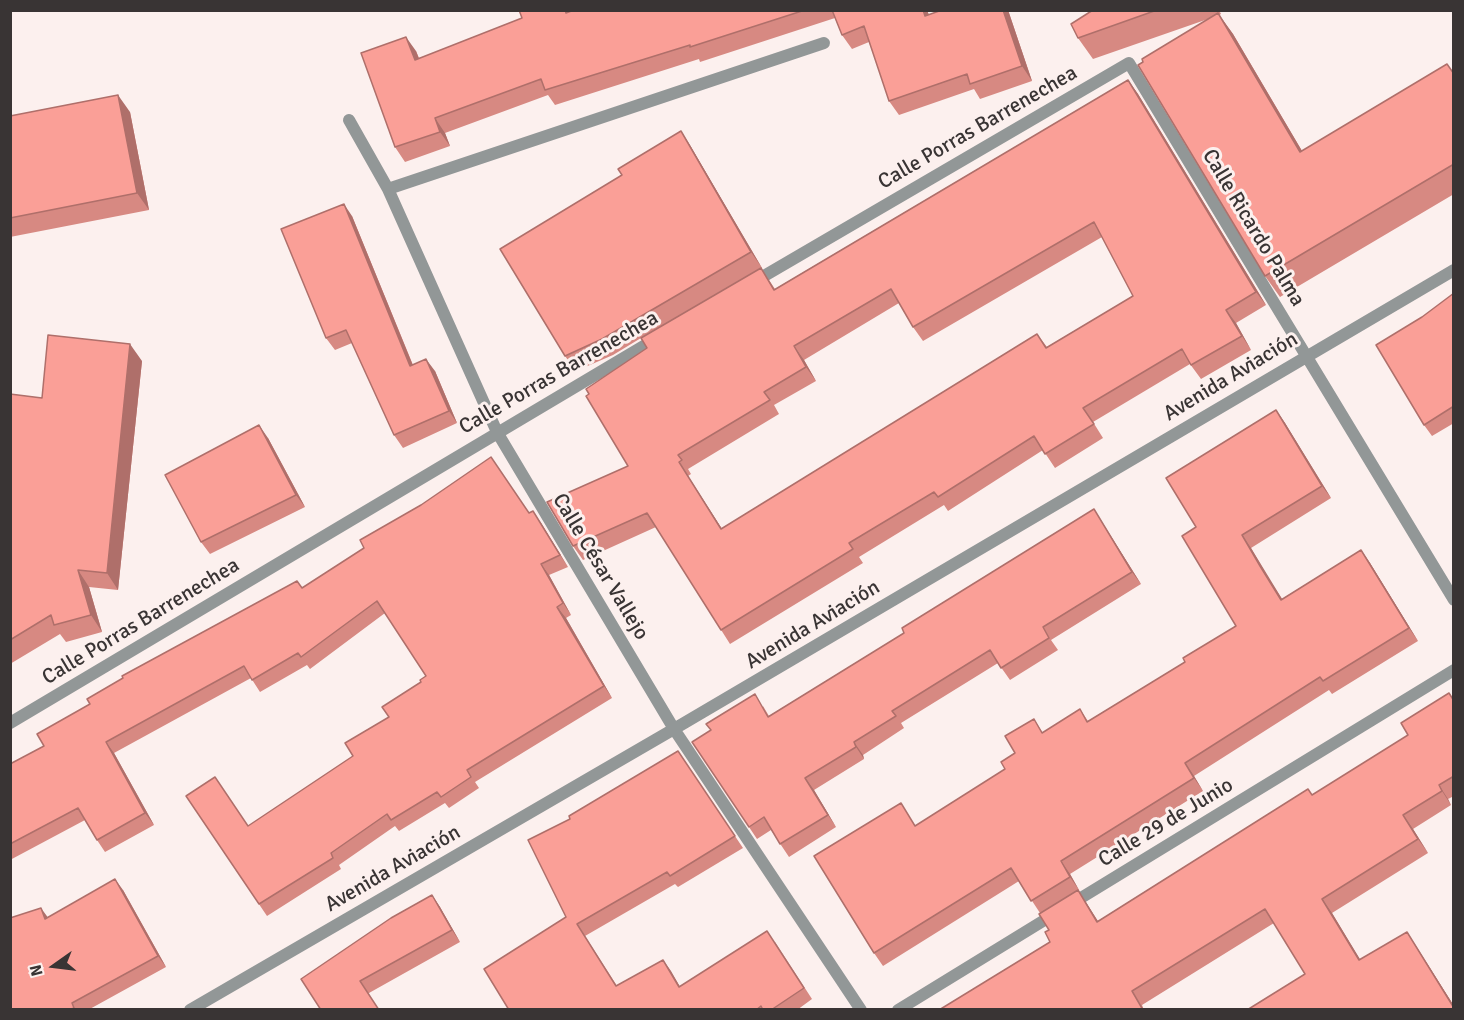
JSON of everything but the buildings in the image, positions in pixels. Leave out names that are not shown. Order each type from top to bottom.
[{"type":"street","points":[[388,189],[824,43]]},
{"type":"street","name":"Calle Porras Barrenechea","points":[[735,293],[1129,63]]},
{"type":"street","name":"Calle Ricardo Palma","points":[[1129,63],[1454,600]]},
{"type":"street","name":"Calle César Vallejo","points":[[349,120],[388,189],[497,432],[674,729],[861,1010]]},
{"type":"street","name":"Avenida Aviación","points":[[190,1010],[205,1006],[1454,270]]},
{"type":"street","name":"Calle Porras Barrenechea","points":[[10,723],[673,329]]},
{"type":"street","name":"Calle 29 de Junio","points":[[898,1010],[1454,670]]}]
